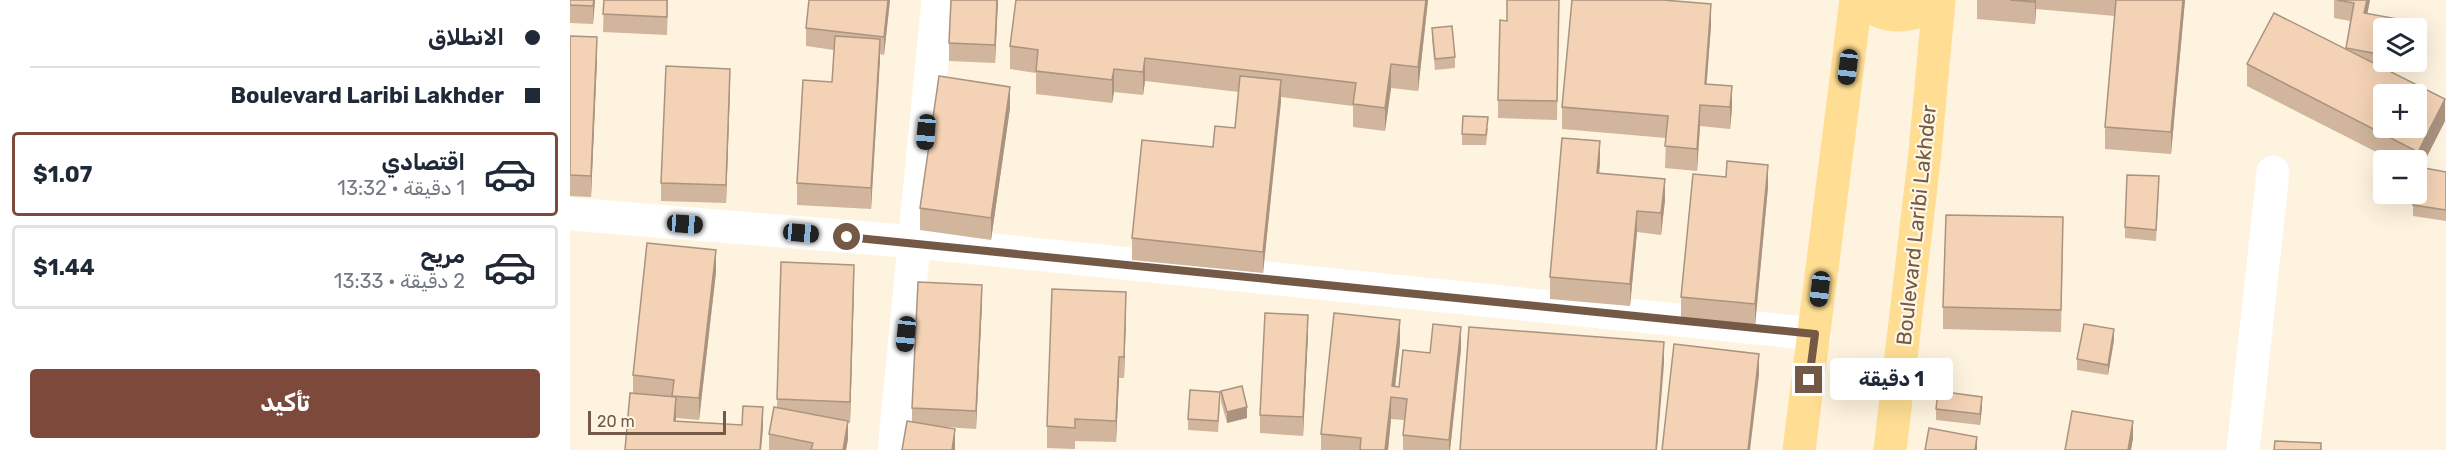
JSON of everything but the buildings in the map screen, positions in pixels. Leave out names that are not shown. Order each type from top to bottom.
[{"type":"main road","points":[[1799,450],[1856,0]]},
{"type":"main road","points":[[1864,0],[1880,11],[1894,15],[1917,12],[1937,0]]},
{"type":"main road","name":"Boulevard Laribi Lakhder","points":[[1890,450],[1925,152],[1937,0]]},
{"type":"street","points":[[894,450],[938,0]]},
{"type":"street","points":[[2243,450],[2273,172]]},
{"type":"street","points":[[570,214],[916,242],[1815,334]]},
{"type":"route","points":[[847,237],[916,242],[1815,334],[1809,380]]}]
